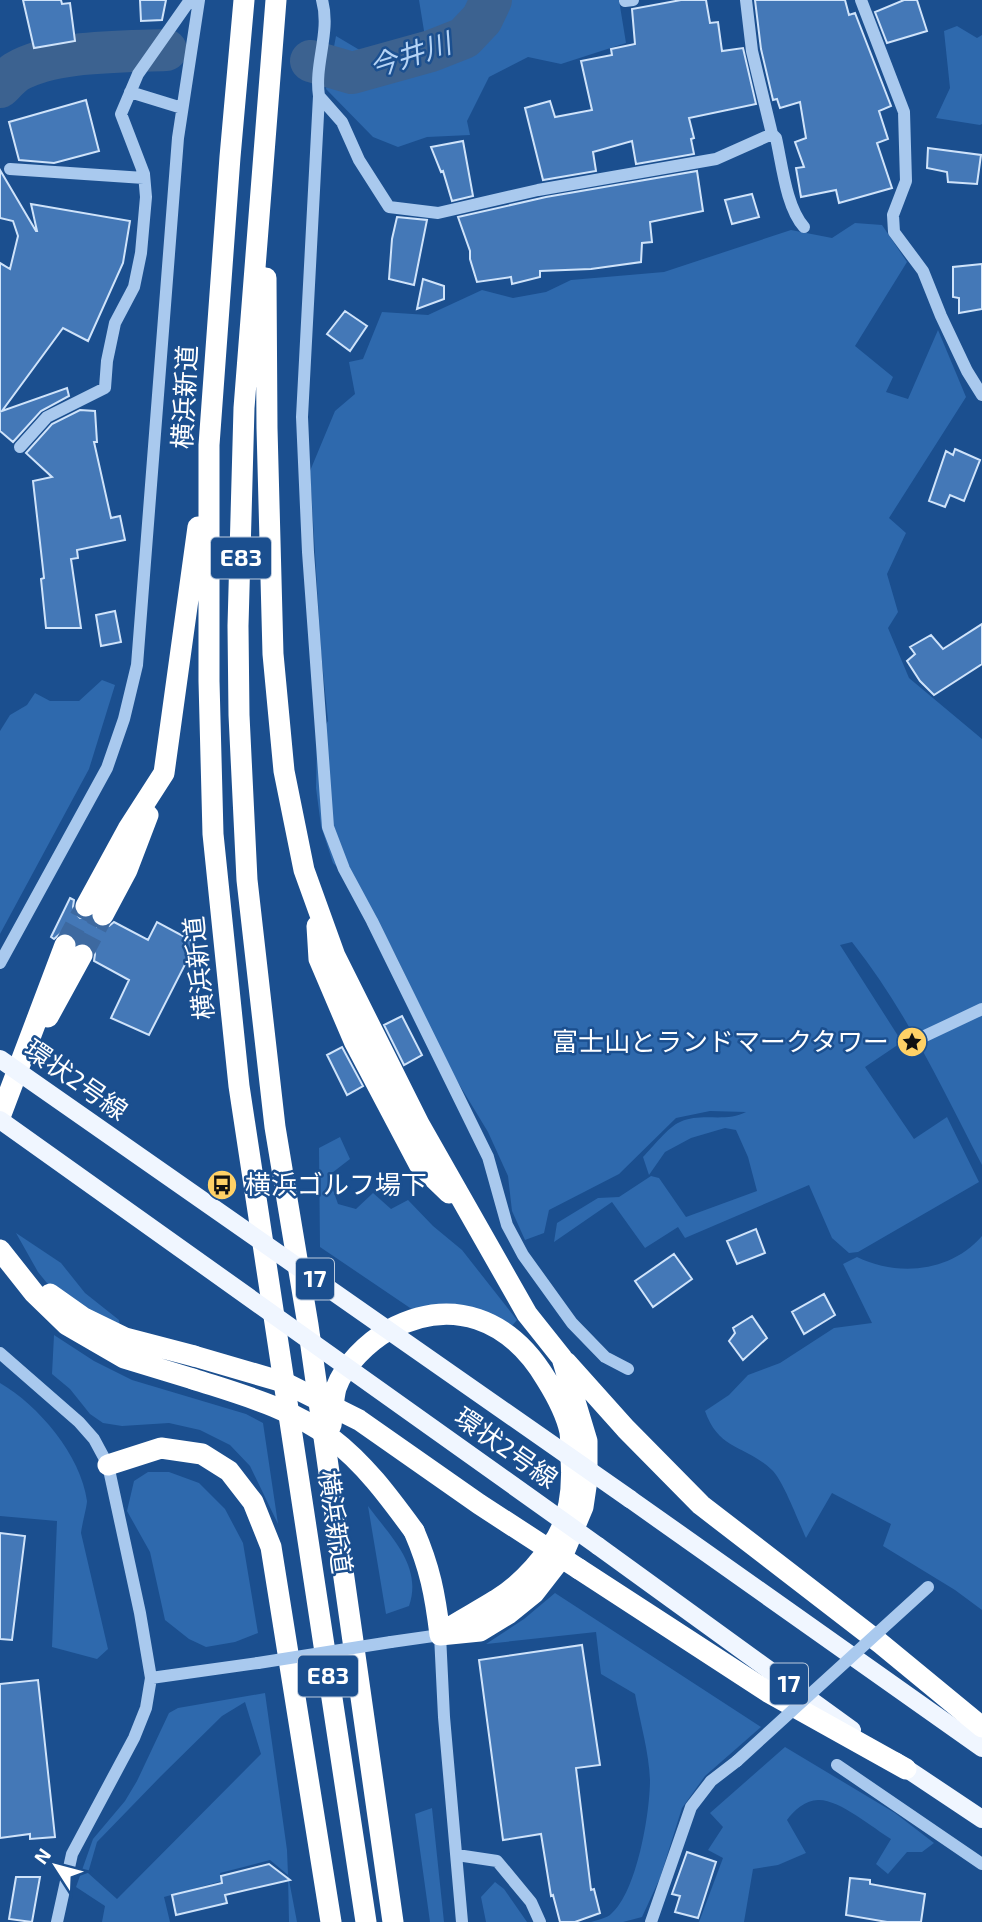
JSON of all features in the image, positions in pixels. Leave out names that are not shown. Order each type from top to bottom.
[{"type":"highway","name":"横浜新道","points":[[244,0],[209,445],[209,681],[216,861],[240,1086],[366,1922]]},
{"type":"highway","name":"横浜新道","points":[[276,0],[244,408],[237,626],[247,880],[275,1128],[308,1325],[393,1922]]},
{"type":"highway","points":[[265,125],[267,428],[273,654],[284,771],[304,870],[335,956],[419,1124],[468,1211],[527,1314],[562,1358],[626,1429],[701,1504],[880,1643],[982,1727]]},
{"type":"highway","points":[[94,911],[127,870],[164,773],[209,445]]},
{"type":"highway","points":[[0,1119],[10,1061],[73,950]]},
{"type":"highway","points":[[0,1250],[34,1293],[66,1325],[124,1358],[285,1412],[331,1438],[377,1480],[414,1531],[428,1562],[440,1635]]},
{"type":"highway","points":[[0,1250],[38,1285],[84,1318],[125,1338],[283,1382],[359,1420],[479,1504],[768,1692],[906,1769]]},
{"type":"highway","points":[[328,1474],[331,1424],[337,1388],[359,1352],[382,1334],[408,1320],[428,1315],[458,1313],[482,1319],[511,1337],[538,1366],[559,1400],[569,1431],[571,1500],[554,1543],[524,1578],[497,1600],[466,1616],[440,1635]]},
{"type":"highway","points":[[440,1635],[480,1631],[508,1614],[534,1593],[562,1557],[583,1507],[587,1480],[586,1441],[562,1358]]},
{"type":"highway","points":[[108,1465],[161,1448],[202,1454],[229,1471],[253,1502],[271,1547],[331,1922]]},
{"type":"main road","name":"環状2号線","points":[[10,1061],[982,1748]]},
{"type":"main road","name":"環状2号線","points":[[0,1119],[906,1769],[982,1819]]},
{"type":"street","points":[[20,447],[47,417],[105,388],[107,361],[115,323],[134,287],[141,253],[146,197],[144,178],[121,114],[138,74],[190,0]]},
{"type":"street","points":[[0,963],[107,768],[124,719],[137,665],[182,108],[199,0]]},
{"type":"street","points":[[322,0],[326,11],[325,34],[318,91],[302,417],[308,552],[328,827],[344,869],[488,1157],[507,1225],[523,1255],[572,1322],[606,1357],[628,1369]]},
{"type":"street","points":[[746,0],[752,51],[772,134],[776,138],[792,204],[804,227]]},
{"type":"street","points":[[860,0],[904,112],[906,181],[893,215],[894,232],[923,271],[967,371],[982,395]]},
{"type":"street","points":[[318,91],[342,122],[359,160],[389,207],[438,213],[538,190],[716,159],[772,134]]},
{"type":"street","points":[[130,92],[182,108]]},
{"type":"street","points":[[10,169],[144,178]]},
{"type":"street","points":[[912,1042],[982,1009]]},
{"type":"street","points":[[0,1353],[79,1422],[94,1439],[108,1465],[141,1613],[151,1678],[146,1708],[134,1738],[72,1854],[57,1922]]},
{"type":"street","points":[[651,1922],[691,1807],[711,1781],[737,1761],[928,1587]]},
{"type":"street","points":[[151,1678],[440,1635],[444,1717],[462,1922]]},
{"type":"street","points":[[836,1765],[982,1864]]},
{"type":"street","points":[[457,1855],[497,1861],[531,1902],[540,1922]]},
{"type":"shaded area","points":[[419,0],[619,0],[626,43],[561,64],[528,57],[489,77],[467,121],[470,135],[427,137],[398,147],[373,137],[326,89],[336,36],[368,55],[413,68],[425,37]]},
{"type":"shaded area","points":[[957,26],[977,38],[982,35],[980,125],[936,118],[950,88],[944,31]]},
{"type":"shaded area","points":[[855,223],[882,225],[907,262],[855,346],[893,377],[886,392],[908,399],[938,330],[966,397],[889,518],[906,533],[887,574],[898,612],[888,628],[909,678],[982,739],[982,1165],[922,1050],[889,995],[852,942],[840,945],[902,1042],[865,1067],[914,1139],[947,1117],[979,1182],[858,1252],[849,1253],[832,1238],[809,1185],[685,1238],[678,1227],[645,1248],[612,1202],[554,1242],[557,1223],[598,1198],[619,1197],[651,1176],[659,1178],[686,1217],[757,1191],[748,1157],[736,1130],[725,1128],[691,1138],[665,1152],[649,1175],[643,1157],[676,1124],[688,1119],[730,1117],[746,1112],[710,1111],[676,1118],[619,1174],[549,1210],[544,1233],[525,1240],[512,1211],[508,1176],[488,1132],[448,1066],[397,958],[361,890],[333,863],[321,826],[316,788],[317,739],[328,721],[310,471],[335,411],[355,394],[349,362],[363,359],[382,312],[428,315],[482,290],[513,298],[546,292],[571,280],[664,272],[791,230],[832,238]]},
{"type":"shaded area","points":[[102,680],[115,685],[89,769],[0,934],[0,731],[10,715],[27,705],[35,693],[50,701],[79,701]]},
{"type":"shaded area","points":[[340,1137],[350,1159],[328,1176],[338,1204],[356,1209],[373,1193],[391,1209],[408,1200],[462,1250],[517,1320],[510,1328],[419,1314],[320,1247],[319,1148]]},
{"type":"shaded area","points":[[16,1233],[61,1263],[85,1293],[119,1320],[120,1328],[55,1293],[38,1272]]},
{"type":"shaded area","points":[[982,1236],[982,1610],[955,1590],[883,1546],[891,1524],[832,1493],[806,1538],[776,1475],[762,1462],[725,1441],[711,1424],[705,1411],[729,1395],[748,1375],[780,1363],[834,1328],[872,1323],[843,1264],[857,1257],[889,1267],[923,1268],[955,1257]]},
{"type":"shaded area","points":[[54,1335],[94,1361],[132,1380],[246,1414],[263,1423],[278,1524],[250,1466],[230,1445],[200,1430],[169,1423],[122,1426],[103,1423],[90,1414],[70,1389],[52,1374]]},
{"type":"shaded area","points":[[0,1383],[29,1404],[56,1433],[76,1466],[83,1484],[87,1501],[81,1533],[108,1649],[97,1659],[52,1647],[57,1521],[0,1516]]},
{"type":"shaded area","points":[[148,1472],[169,1472],[199,1483],[225,1509],[243,1543],[258,1633],[235,1642],[206,1647],[189,1639],[165,1620],[150,1552],[127,1511],[134,1481]]},
{"type":"shaded area","points":[[368,1506],[402,1552],[412,1578],[409,1606],[386,1614]]},
{"type":"shaded area","points":[[555,1593],[761,1727],[705,1776],[682,1808],[660,1878],[642,1917],[623,1922],[591,1922],[609,1915],[620,1903],[635,1871],[645,1831],[650,1780],[635,1694],[601,1674],[596,1632],[486,1644],[524,1619]]},
{"type":"shaded area","points":[[265,1693],[287,1850],[288,1875],[270,1860],[220,1873],[222,1881],[164,1897],[170,1922],[102,1922],[105,1906],[76,1887],[93,1839],[125,1801],[169,1713],[178,1708]],"holes":[[[245,1702],[261,1754],[117,1899],[88,1873],[97,1842],[222,1716]]]},
{"type":"shaded area","points":[[785,1747],[895,1813],[934,1843],[922,1852],[907,1852],[888,1874],[876,1864],[891,1839],[836,1804],[818,1800],[809,1802],[797,1809],[787,1820],[806,1853],[778,1865],[753,1869],[744,1922],[699,1922],[723,1858],[708,1850],[723,1827],[710,1813]]},
{"type":"shaded area","points":[[432,1808],[444,1922],[430,1922],[415,1814]]},
{"type":"shaded area","points":[[288,1875],[297,1922],[289,1922]]},
{"type":"shaded area","points":[[495,1882],[504,1889],[527,1922],[486,1922],[481,1897]]},
{"type":"building","points":[[23,0],[61,0],[62,4],[70,3],[75,41],[34,48]]},
{"type":"building","points":[[140,0],[166,0],[162,20],[141,21]]},
{"type":"building","points":[[681,0],[706,0],[710,23],[718,22],[722,51],[743,48],[756,104],[689,118],[694,138],[691,139],[694,154],[636,164],[632,141],[593,152],[596,171],[543,180],[525,108],[550,101],[555,117],[592,110],[581,61],[612,55],[611,49],[635,44],[632,9]]},
{"type":"building","points":[[755,0],[845,0],[849,15],[855,13],[891,106],[879,111],[888,139],[877,143],[892,188],[839,203],[836,190],[801,197],[796,168],[804,167],[795,142],[806,138],[800,102],[780,108],[777,99],[773,100],[761,49]]},
{"type":"building","points":[[904,0],[917,0],[927,31],[887,43],[875,12]]},
{"type":"building","points":[[86,100],[99,151],[54,163],[19,160],[9,122]]},
{"type":"building","points":[[463,141],[473,196],[452,201],[443,171],[441,172],[431,147]]},
{"type":"building","points":[[928,148],[981,155],[977,184],[948,182],[947,172],[927,168]]},
{"type":"building","points":[[0,170],[36,231],[31,204],[130,221],[123,263],[88,341],[63,328],[2,411],[67,388],[69,396],[41,411],[13,442],[0,431],[0,263],[10,269],[18,236],[13,221],[0,218]]},
{"type":"building","points":[[697,171],[703,211],[650,222],[652,242],[642,243],[641,262],[591,269],[540,271],[540,277],[512,284],[511,277],[477,282],[458,217],[546,197]]},
{"type":"building","points":[[752,194],[759,217],[732,224],[725,200]]},
{"type":"building","points":[[397,217],[427,220],[414,285],[389,279],[392,239]]},
{"type":"building","points":[[982,264],[982,309],[959,313],[959,298],[953,297],[953,267]]},
{"type":"building","points":[[423,279],[444,286],[444,299],[417,309]]},
{"type":"building","points":[[345,311],[367,326],[350,351],[327,334]]},
{"type":"building","points":[[80,410],[95,411],[97,442],[94,442],[111,518],[120,516],[125,540],[77,550],[78,558],[71,559],[81,628],[46,628],[41,579],[44,578],[33,481],[52,477],[26,453],[52,424]]},
{"type":"building","points":[[955,449],[980,460],[964,501],[950,495],[945,507],[929,501],[946,451],[953,455]]},
{"type":"building","points":[[115,611],[121,642],[101,646],[96,615]]},
{"type":"building","points":[[982,624],[982,664],[934,695],[920,681],[907,661],[915,654],[910,647],[931,635],[943,649]]},
{"type":"building","points":[[70,898],[74,900],[75,913],[80,918],[91,918],[97,927],[109,926],[114,922],[148,940],[157,922],[196,943],[149,1035],[111,1018],[129,980],[94,961],[93,948],[88,943],[78,943],[70,933],[62,932],[54,939],[51,937]]},
{"type":"building","points":[[402,1016],[422,1055],[404,1065],[384,1025]]},
{"type":"building","points":[[342,1047],[363,1086],[347,1095],[327,1055]]},
{"type":"building","points":[[756,1229],[765,1253],[737,1264],[727,1241]]},
{"type":"building","points":[[674,1254],[692,1279],[653,1307],[635,1281]]},
{"type":"building","points":[[824,1294],[835,1315],[804,1334],[792,1312]]},
{"type":"building","points":[[752,1316],[767,1338],[743,1360],[729,1341],[735,1333],[733,1328]]},
{"type":"building","points":[[0,1533],[25,1536],[12,1640],[0,1639]]},
{"type":"building","points":[[582,1645],[600,1765],[576,1768],[591,1890],[594,1889],[600,1913],[575,1922],[560,1922],[553,1895],[551,1896],[541,1834],[503,1840],[479,1660]]},
{"type":"building","points":[[38,1680],[55,1837],[30,1839],[30,1834],[0,1838],[0,1684]]},
{"type":"building","points":[[687,1852],[716,1862],[698,1918],[675,1912],[680,1896],[672,1894]]},
{"type":"building","points":[[269,1864],[290,1880],[225,1895],[227,1903],[176,1915],[172,1895],[222,1883],[221,1876]]},
{"type":"building","points":[[16,1877],[40,1877],[32,1922],[9,1919]]},
{"type":"building","points":[[850,1878],[870,1880],[870,1884],[925,1894],[921,1922],[887,1922],[846,1915]]},
{"type":"waterway","name":"今井川","points":[[311,61],[352,73],[431,51],[464,38],[482,19],[491,0]]},
{"type":"waterway","name":"今井川","points":[[0,87],[16,72],[49,60],[89,54],[166,50]]},
{"type":"tunnel","points":[[65,945],[86,906]]},
{"type":"tunnel","points":[[82,955],[103,915]]},
{"type":"place","name":"富士山とランドマークタワー","points":[[912,1042]]},
{"type":"place","name":"横浜ゴルフ場下","points":[[222,1185]]}]
